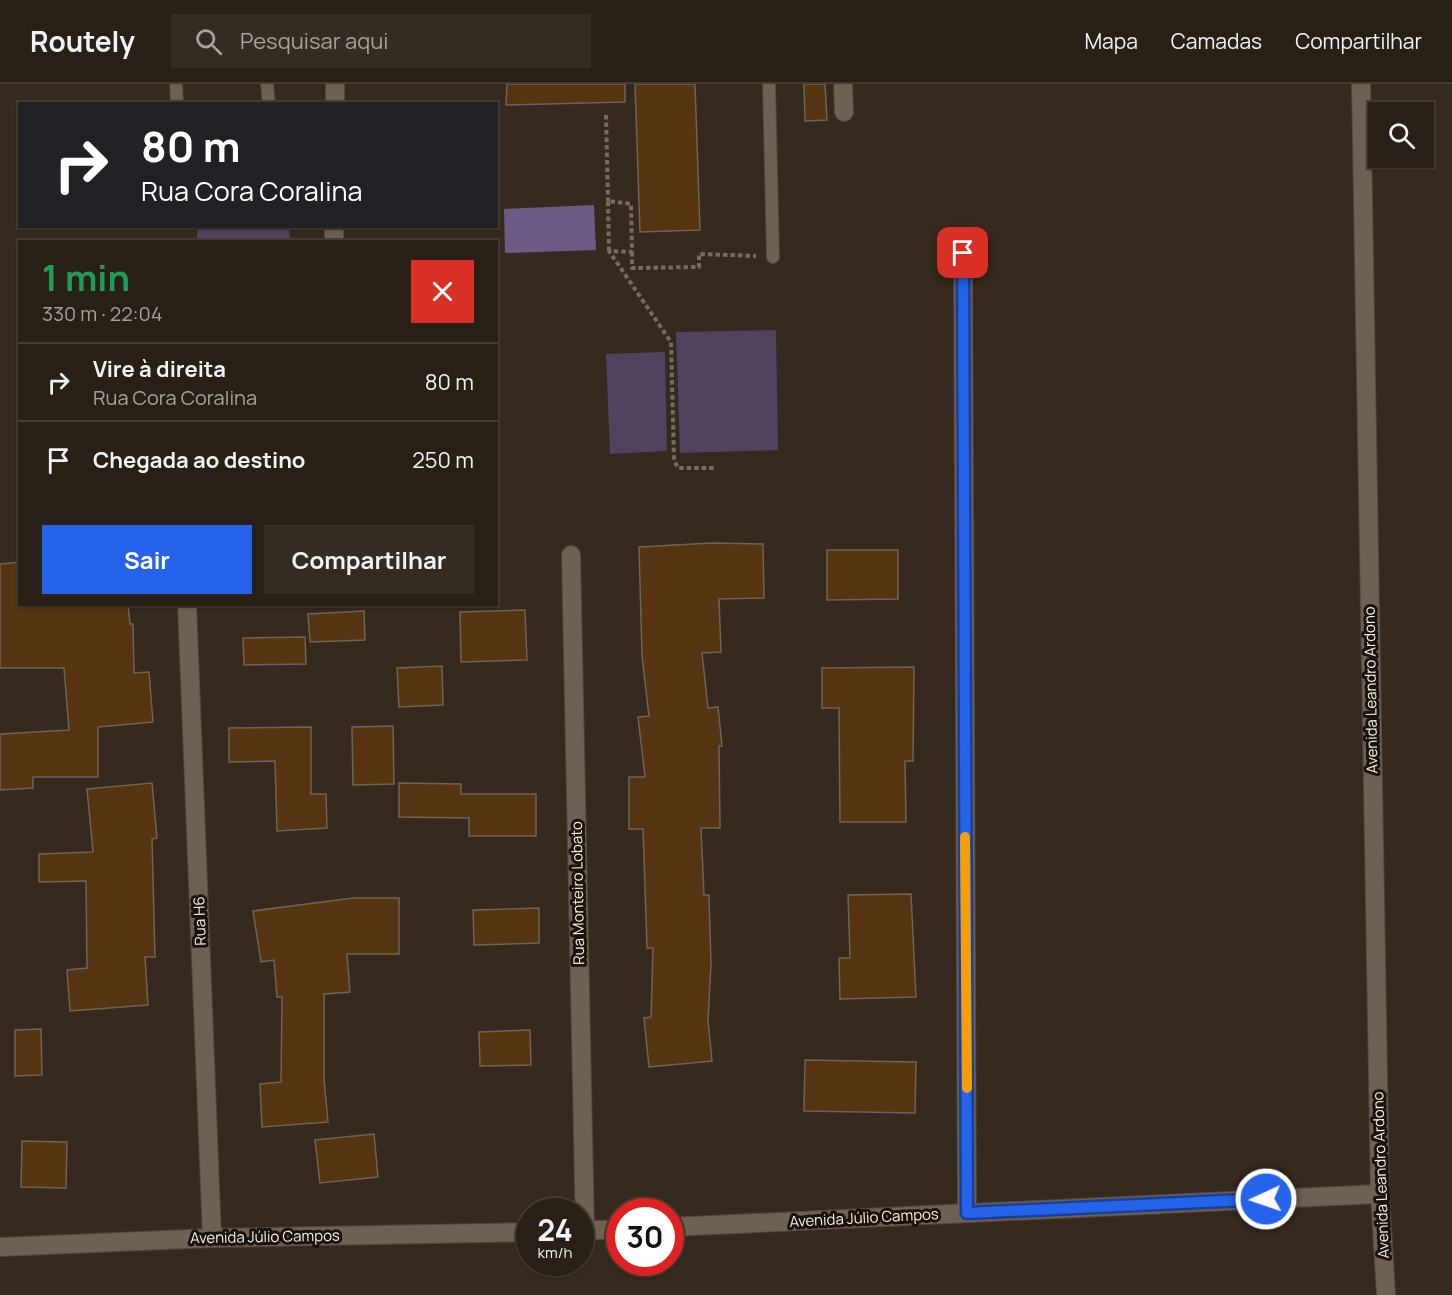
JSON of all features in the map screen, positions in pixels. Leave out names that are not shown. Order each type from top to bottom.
[{"type":"street","points":[[335,84],[335,102]]},
{"type":"street","points":[[843,84],[844,112]]},
{"type":"street","name":"Avenida Leandro Ardono","points":[[1361,84],[1380,1194],[1386,1295]]},
{"type":"street","points":[[963,253],[967,1213]]},
{"type":"street","name":"Rua Monteiro Lobato","points":[[571,555],[582,1198]]},
{"type":"street","name":"Rua H6","points":[[188,606],[212,1238]]},
{"type":"street","name":"Avenida Júlio Campos","points":[[684,1226],[1380,1194]]},
{"type":"street","name":"Avenida Júlio Campos","points":[[0,1246],[212,1238],[516,1232]]},
{"type":"lane","points":[[176,84],[177,102]]},
{"type":"lane","points":[[267,84],[269,102]]},
{"type":"lane","points":[[769,84],[773,257]]},
{"type":"path","points":[[606,115],[609,251],[671,342],[674,460],[678,468],[716,468]]},
{"type":"path","points":[[608,201],[630,204],[632,268],[699,267],[699,254],[773,257]]},
{"type":"path","points":[[609,251],[632,252]]},
{"type":"shaded area","points":[[594,205],[596,250],[505,253],[504,209]]},
{"type":"shaded area","points":[[197,228],[289,228],[290,240],[197,240]]},
{"type":"shaded area","points":[[776,330],[778,450],[680,453],[676,332]]},
{"type":"shaded area","points":[[665,352],[667,451],[610,454],[606,354]]},
{"type":"building","points":[[507,84],[625,84],[625,102],[506,105]]},
{"type":"building","points":[[635,84],[695,84],[700,230],[640,232]]},
{"type":"building","points":[[804,84],[825,84],[827,120],[805,121]]},
{"type":"building","points":[[712,543],[763,544],[764,598],[719,599],[721,652],[702,653],[708,708],[718,707],[722,746],[719,746],[720,828],[701,828],[704,895],[709,895],[711,965],[708,1020],[712,1061],[649,1067],[644,1018],[651,1017],[653,948],[647,948],[643,829],[629,829],[629,777],[645,777],[638,717],[649,716],[642,656],[639,547]]},
{"type":"building","points":[[827,550],[898,550],[898,599],[827,600]]},
{"type":"building","points":[[18,562],[18,606],[128,606],[130,624],[133,624],[134,673],[149,672],[153,722],[98,727],[98,777],[33,777],[33,788],[0,790],[0,734],[69,730],[64,668],[0,668],[0,564]]},
{"type":"building","points":[[525,610],[527,660],[461,662],[460,612]]},
{"type":"building","points":[[364,611],[365,640],[310,642],[308,614]]},
{"type":"building","points":[[305,637],[306,664],[244,665],[243,638]]},
{"type":"building","points":[[442,666],[443,705],[399,707],[397,668]]},
{"type":"building","points":[[914,667],[913,761],[905,761],[906,822],[840,822],[839,708],[822,708],[822,668]]},
{"type":"building","points":[[393,726],[394,784],[353,785],[352,727]]},
{"type":"building","points":[[311,727],[311,794],[326,794],[327,828],[277,831],[275,761],[229,762],[229,728]]},
{"type":"building","points":[[152,783],[157,838],[152,839],[155,957],[145,957],[148,1005],[70,1011],[67,970],[87,968],[86,881],[39,882],[39,854],[93,852],[87,789]]},
{"type":"building","points":[[399,783],[461,784],[461,794],[536,794],[536,836],[469,836],[469,818],[399,817]]},
{"type":"building","points":[[911,894],[916,997],[840,999],[839,958],[850,958],[848,895]]},
{"type":"building","points":[[353,898],[399,898],[399,954],[347,954],[350,992],[324,994],[324,1079],[328,1122],[262,1127],[260,1084],[281,1082],[282,997],[277,997],[274,960],[261,962],[253,911]]},
{"type":"building","points":[[539,908],[539,943],[474,945],[473,910]]},
{"type":"building","points":[[41,1029],[42,1075],[15,1076],[15,1030]]},
{"type":"building","points":[[530,1030],[531,1065],[480,1066],[479,1032]]},
{"type":"building","points":[[805,1060],[916,1062],[915,1113],[804,1111]]},
{"type":"building","points":[[374,1134],[378,1177],[320,1183],[315,1140]]},
{"type":"building","points":[[22,1141],[67,1142],[66,1188],[21,1187]]},
{"type":"slow traffic","points":[[965,837],[967,1088]]},
{"type":"route","points":[[963,253],[967,1213],[1266,1199]]}]
